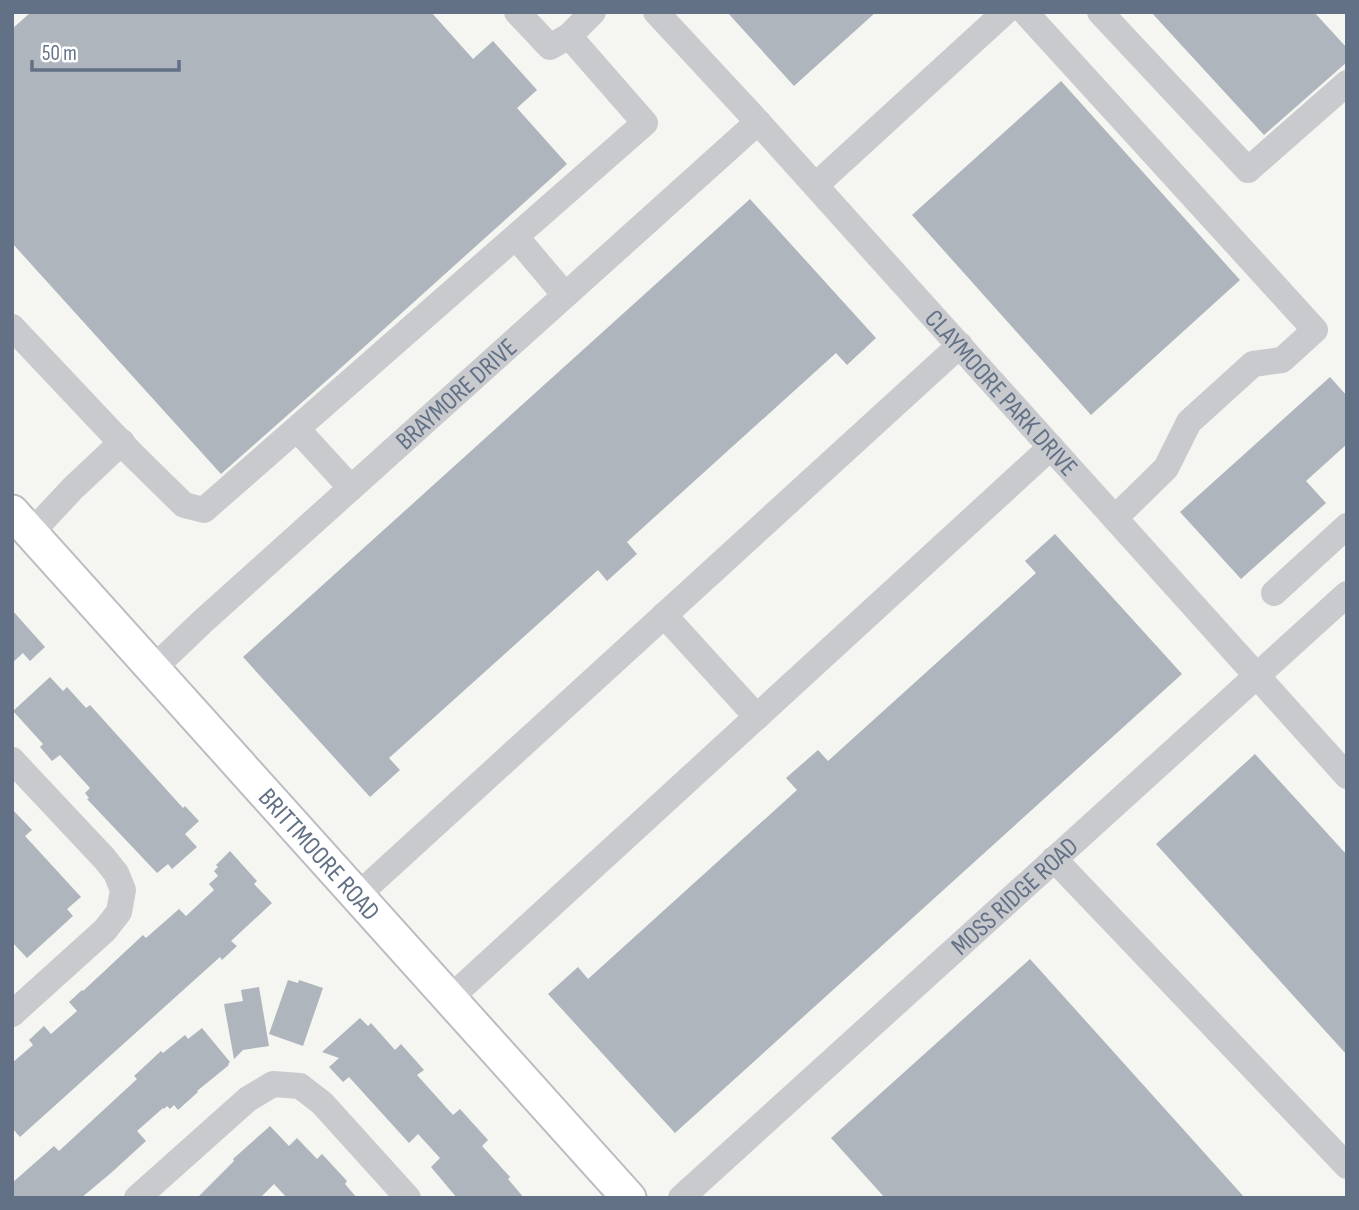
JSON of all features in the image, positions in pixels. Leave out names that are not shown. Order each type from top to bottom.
[{"type":"main road","name":"BRITTMOORE ROAD","points":[[22,522],[629,1198]]},
{"type":"street","points":[[517,12],[550,47],[569,36],[593,12]]},
{"type":"street","name":"CLAYMOORE PARK DRIVE","points":[[656,12],[816,185],[1256,675],[1344,768]]},
{"type":"street","points":[[816,185],[1005,12]]},
{"type":"street","points":[[1025,12],[1315,330],[1282,360],[1253,364],[1189,422],[1166,468],[1115,518]]},
{"type":"street","points":[[1100,12],[1248,170],[1347,83]]},
{"type":"street","points":[[12,327],[184,505],[204,510],[645,123],[569,36]]},
{"type":"street","name":"BRAYMORE DRIVE","points":[[153,668],[758,122]]},
{"type":"street","points":[[516,237],[565,295]]},
{"type":"street","points":[[357,896],[960,345]]},
{"type":"street","points":[[297,429],[351,488]]},
{"type":"street","points":[[22,522],[74,488],[122,442]]},
{"type":"street","points":[[449,999],[1051,447]]},
{"type":"street","points":[[1274,593],[1347,526]]},
{"type":"street","name":"MOSS RIDGE ROAD","points":[[681,1198],[1347,594]]},
{"type":"street","points":[[664,615],[757,717]]},
{"type":"street","points":[[12,760],[116,873],[123,890],[119,912],[105,930],[12,1014]]},
{"type":"street","points":[[1054,859],[1347,1166]]},
{"type":"street","points":[[137,1198],[248,1098],[273,1084],[300,1086],[322,1103],[408,1198]]},
{"type":"building","points":[[31,12],[431,12],[473,59],[493,41],[537,90],[517,108],[567,164],[221,474],[12,243],[12,29]]},
{"type":"building","points":[[727,12],[876,12],[794,86]]},
{"type":"building","points":[[1151,12],[1314,12],[1347,48],[1347,62],[1264,135]]},
{"type":"building","points":[[1061,81],[1240,280],[1091,415],[912,215]]},
{"type":"building","points":[[750,199],[876,338],[847,365],[836,353],[627,542],[637,554],[607,581],[598,570],[389,758],[400,770],[370,797],[243,657]]},
{"type":"building","points":[[1330,377],[1347,396],[1347,444],[1306,481],[1326,503],[1241,579],[1180,512]]},
{"type":"building","points":[[1055,534],[1182,674],[675,1133],[548,994],[578,967],[588,979],[797,790],[786,778],[818,750],[828,761],[1036,573],[1025,561]]},
{"type":"building","points":[[12,610],[45,647],[30,661],[23,653],[12,663]]},
{"type":"building","points":[[50,677],[63,691],[67,687],[86,708],[90,705],[183,808],[185,806],[199,821],[185,834],[197,847],[172,869],[168,864],[157,873],[87,799],[89,798],[85,793],[90,788],[60,755],[52,761],[40,747],[43,744],[13,711]]},
{"type":"building","points":[[1255,754],[1347,855],[1347,1055],[1156,844]]},
{"type":"building","points":[[12,809],[32,830],[25,836],[81,897],[67,909],[73,916],[27,958],[12,942]]},
{"type":"building","points":[[230,851],[257,881],[254,884],[272,903],[231,941],[237,946],[222,960],[220,957],[20,1137],[12,1128],[12,1063],[33,1045],[29,1040],[44,1026],[51,1034],[77,1011],[69,1002],[143,935],[146,938],[179,909],[186,916],[214,890],[209,884],[218,876],[214,871],[218,867],[216,865]]},
{"type":"building","points":[[1030,959],[1245,1198],[885,1198],[831,1138]]},
{"type":"building","points":[[288,980],[298,983],[299,980],[323,988],[303,1046],[269,1034]]},
{"type":"building","points":[[259,987],[269,1046],[243,1050],[234,1059],[224,1004],[243,1001],[241,990]]},
{"type":"building","points":[[360,1018],[368,1026],[371,1023],[395,1050],[401,1044],[424,1070],[417,1075],[453,1115],[460,1109],[488,1140],[482,1146],[510,1177],[508,1179],[524,1198],[457,1198],[431,1167],[440,1158],[418,1134],[409,1143],[349,1077],[343,1082],[329,1067],[339,1058],[322,1052]]},
{"type":"building","points":[[202,1028],[230,1062],[229,1065],[178,1110],[174,1105],[170,1109],[167,1106],[163,1108],[137,1131],[146,1141],[111,1173],[81,1198],[12,1198],[12,1183],[54,1146],[59,1151],[137,1079],[134,1076],[161,1051],[163,1053],[185,1035],[188,1039]]},
{"type":"building","points":[[270,1126],[289,1146],[297,1138],[317,1159],[322,1154],[347,1181],[345,1184],[357,1198],[287,1198],[274,1184],[260,1198],[197,1198],[233,1159]]}]
